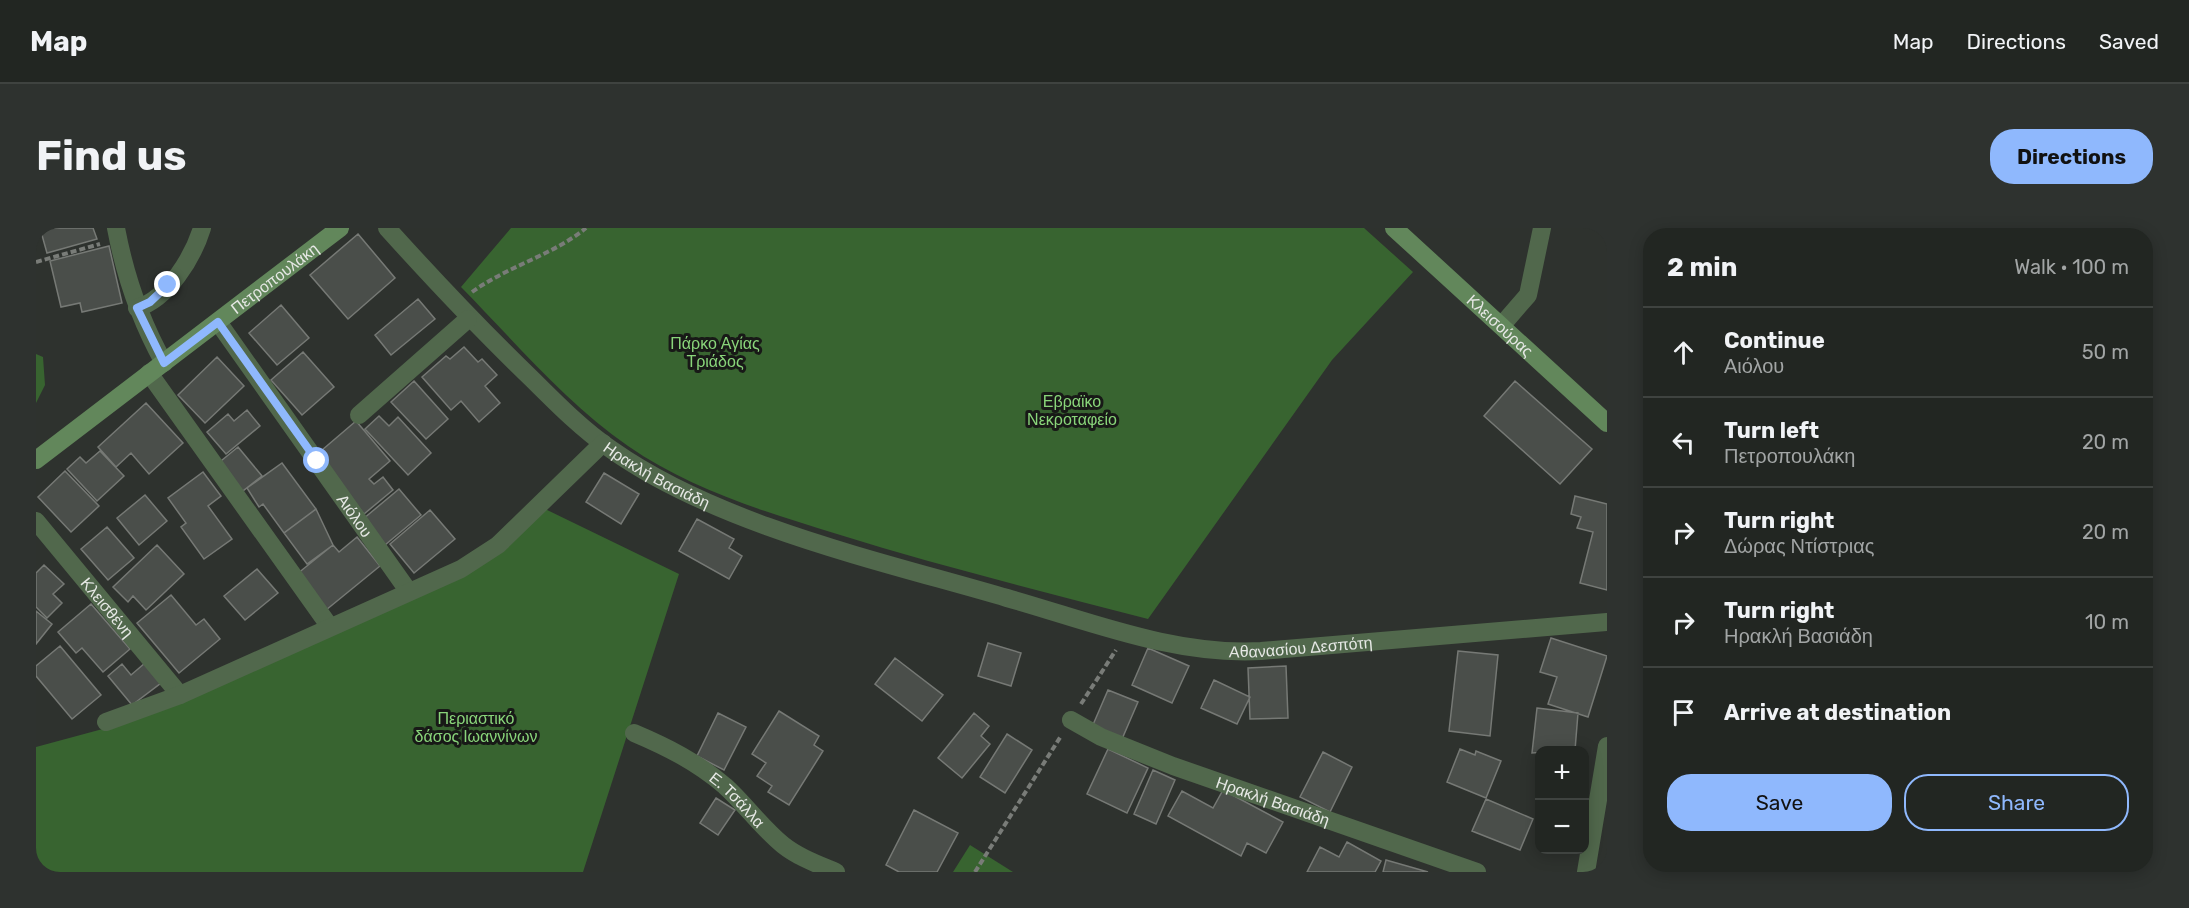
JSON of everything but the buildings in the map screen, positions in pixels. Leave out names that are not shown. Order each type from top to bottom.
[{"type":"street","points":[[137,308],[158,295],[181,269],[202,228]]},
{"type":"street","name":"Πετροπουλάκη","points":[[36,460],[340,228]]},
{"type":"street","name":"Ηρακλή Βασιάδη","points":[[387,228],[468,319],[574,419],[632,463],[728,511],[827,545],[1002,596]]},
{"type":"street","name":"Κλεισούρας","points":[[1394,228],[1607,423]]},
{"type":"street","points":[[1502,325],[1528,295],[1542,228]]},
{"type":"street","points":[[117,234],[137,308],[157,368],[330,627]]},
{"type":"street","points":[[359,415],[468,319]]},
{"type":"street","name":"Αιόλου","points":[[218,322],[409,592]]},
{"type":"street","points":[[106,722],[180,694],[461,569],[498,545],[603,443]]},
{"type":"street","name":"Κλεισθένη","points":[[36,521],[180,694]]},
{"type":"street","name":"Αθανασίου Δεσπότη","points":[[1002,596],[1185,648],[1233,653],[1607,622]]},
{"type":"street","name":"Ηρακλή Βασιάδη","points":[[1071,720],[1101,737],[1202,777],[1477,872]]},
{"type":"street","name":"Ε. Τσάλλα","points":[[634,733],[678,752],[698,765],[730,791],[782,844],[795,853],[836,872]]},
{"type":"street","points":[[1586,872],[1607,746]]},
{"type":"path","points":[[455,304],[500,273],[561,245],[586,228]]},
{"type":"path","points":[[36,262],[117,234]]},
{"type":"path","points":[[975,872],[1127,632]]},
{"type":"green space","name":"Εβραϊκο Νεκροταφείο","points":[[511,228],[1364,228],[1413,272],[1332,360],[1148,619],[953,568],[810,526],[702,487],[652,461],[628,446],[583,411],[541,371],[461,287]]},
{"type":"green space","points":[[36,354],[43,357],[45,385],[36,403]]},
{"type":"green space","name":"Περιαστικό δάσος Ιωαννίνων","points":[[543,508],[679,574],[583,872],[36,872],[36,747],[110,727],[419,594]]},
{"type":"green space","points":[[970,845],[1013,872],[953,872]]},
{"type":"route","points":[[168,285],[150,302],[137,308],[164,363],[218,322],[317,461]]},
{"type":"park label","name":"Πάρκο Αγίας Τριάδος","points":[[715,352]]}]
